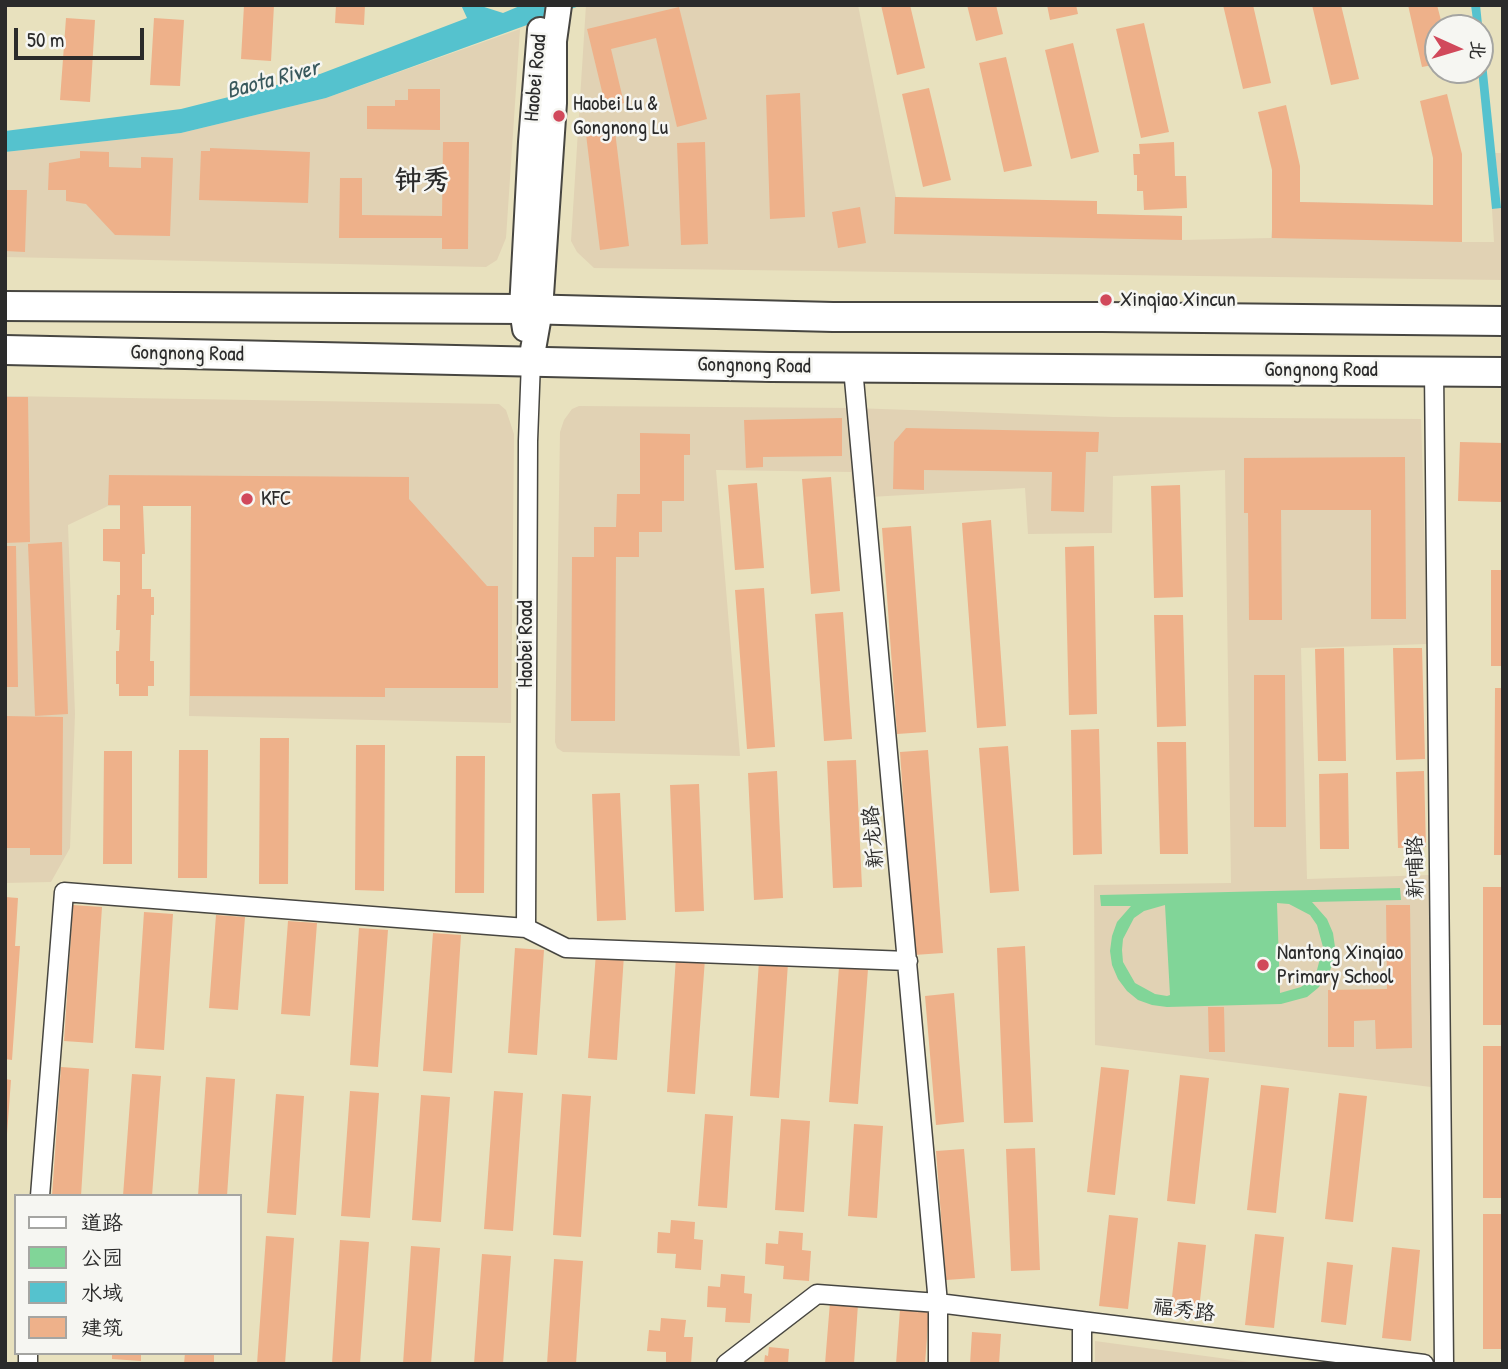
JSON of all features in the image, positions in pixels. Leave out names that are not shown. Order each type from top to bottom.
[{"type":"main road","points":[[5,306],[531,309],[833,317],[1503,321]]},
{"type":"main road","name":"Gongnong Road","points":[[5,350],[853,368],[1503,372]]},
{"type":"street","name":"Haobei Road","points":[[526,928],[531,309],[554,103],[543,5]]},
{"type":"street","name":"Haobei Road","points":[[547,41],[559,5]]},
{"type":"street","name":"新龙路","points":[[853,368],[938,1303],[938,1364]]},
{"type":"street","name":"新哺路","points":[[1434,370],[1444,1364]]},
{"type":"street","points":[[40,1194],[64,892],[526,928],[566,948],[908,961]]},
{"type":"street","name":"福秀路","points":[[726,1364],[817,1294],[938,1303],[1424,1364]]},
{"type":"street","points":[[1082,1321],[1082,1364]]},
{"type":"shaded area","points":[[586,5],[858,5],[896,197],[1097,214],[1182,216],[1182,240],[1271,238],[1272,229],[1300,229],[1300,202],[1433,205],[1462,242],[1494,242],[1492,209],[1501,207],[1495,153],[1503,153],[1503,280],[594,268],[577,252],[571,241]]},
{"type":"shaded area","points":[[520,29],[506,238],[497,260],[486,267],[5,257],[5,152],[181,133],[326,98]]},
{"type":"shaded area","points":[[5,396],[499,404],[506,410],[514,434],[511,723],[189,716],[191,506],[108,506],[68,525],[75,714],[70,848],[51,882],[5,883]]},
{"type":"shaded area","points":[[579,406],[853,408],[1113,417],[1421,419],[1428,644],[1301,648],[1307,879],[1430,875],[1431,1087],[1095,1045],[1094,885],[1231,883],[1225,470],[1113,476],[1112,533],[1028,534],[1025,488],[853,498],[851,472],[716,470],[740,756],[563,752],[557,748],[555,742],[560,432],[572,409]]},
{"type":"shaded area","points":[[1095,1341],[1264,1364],[1095,1364]]},
{"type":"green space","points":[[1400,888],[1401,900],[1312,902],[1327,919],[1335,947],[1328,976],[1307,997],[1281,1004],[1167,1007],[1138,1000],[1118,979],[1110,951],[1112,936],[1117,922],[1131,906],[1101,906],[1100,895]],"holes":[[[1277,903],[1289,904],[1310,915],[1317,925],[1323,947],[1317,970],[1310,979],[1301,987],[1280,993]],[[1165,905],[1170,995],[1167,996],[1155,994],[1135,983],[1123,962],[1122,950],[1123,939],[1134,918],[1144,911]]]},
{"type":"water","points":[[461,5],[478,5],[503,13],[522,5],[582,5],[326,98],[181,133],[5,152],[5,131],[181,109],[320,74],[467,18]]},
{"type":"water","points":[[1471,5],[1480,5],[1481,14],[1472,14]]},
{"type":"water","points":[[1479,84],[1488,84],[1501,208],[1492,209]]},
{"type":"building","points":[[244,5],[274,5],[271,61],[241,59]]},
{"type":"building","points":[[336,5],[365,5],[364,25],[335,23]]},
{"type":"building","points":[[881,5],[910,5],[925,68],[897,75]]},
{"type":"building","points":[[967,5],[996,5],[1003,34],[976,41]]},
{"type":"building","points":[[1047,5],[1076,5],[1078,14],[1050,20]]},
{"type":"building","points":[[1223,5],[1253,5],[1271,83],[1243,89]]},
{"type":"building","points":[[1312,5],[1341,5],[1359,79],[1331,85]]},
{"type":"building","points":[[1408,5],[1437,5],[1439,14],[1424,14],[1422,67]]},
{"type":"building","points":[[679,7],[707,119],[677,127],[656,38],[611,49],[624,103],[606,108],[587,29]]},
{"type":"building","points":[[66,18],[95,20],[90,102],[60,100]]},
{"type":"building","points":[[154,18],[184,20],[180,86],[150,85]]},
{"type":"building","points":[[1144,23],[1169,132],[1141,138],[1116,29]]},
{"type":"building","points":[[1073,43],[1099,152],[1071,159],[1045,50]]},
{"type":"building","points":[[1006,57],[1032,166],[1004,172],[979,63]]},
{"type":"building","points":[[929,88],[951,180],[923,187],[902,94]]},
{"type":"building","points":[[408,89],[440,89],[440,130],[367,129],[367,106],[395,106],[395,100],[408,100]]},
{"type":"building","points":[[800,93],[805,217],[770,219],[766,95]]},
{"type":"building","points":[[1447,94],[1462,154],[1462,242],[1272,238],[1272,170],[1258,112],[1286,105],[1300,166],[1300,202],[1433,205],[1433,158],[1420,101]]},
{"type":"building","points":[[614,123],[629,246],[600,250],[585,126]]},
{"type":"building","points":[[443,142],[469,142],[468,249],[442,249],[442,238],[339,238],[340,178],[362,178],[362,215],[442,216]]},
{"type":"building","points":[[705,142],[708,244],[681,245],[677,143]]},
{"type":"building","points":[[1174,142],[1175,176],[1186,176],[1187,208],[1144,210],[1143,191],[1137,191],[1133,154],[1140,154],[1139,144]]},
{"type":"building","points":[[210,148],[310,152],[308,203],[199,200],[201,151],[210,151]]},
{"type":"building","points":[[80,151],[109,152],[109,167],[141,168],[141,157],[173,158],[170,236],[115,235],[86,204],[66,201],[66,190],[48,190],[49,163],[80,158]]},
{"type":"building","points":[[5,190],[27,190],[25,252],[5,251]]},
{"type":"building","points":[[895,197],[1097,201],[1097,214],[1182,216],[1182,240],[894,234]]},
{"type":"building","points":[[860,207],[866,243],[838,248],[832,212]]},
{"type":"building","points":[[5,397],[28,397],[30,542],[5,543]]},
{"type":"building","points":[[842,418],[842,456],[763,457],[763,467],[746,468],[744,420]]},
{"type":"building","points":[[906,428],[1099,432],[1098,452],[1086,452],[1084,512],[1051,511],[1052,472],[924,470],[924,490],[893,489],[894,442]]},
{"type":"building","points":[[640,433],[690,434],[690,455],[684,455],[684,501],[662,501],[662,532],[639,532],[639,557],[616,557],[615,721],[571,721],[572,557],[594,557],[594,527],[616,527],[617,494],[640,494]]},
{"type":"building","points":[[1460,442],[1503,443],[1503,502],[1458,501]]},
{"type":"building","points":[[1405,457],[1406,619],[1371,619],[1371,510],[1281,510],[1282,620],[1249,620],[1248,513],[1244,513],[1244,458]]},
{"type":"building","points":[[109,475],[409,477],[409,499],[487,586],[498,586],[498,688],[385,688],[385,697],[190,696],[191,506],[143,506],[145,554],[142,554],[142,589],[151,589],[151,597],[154,597],[150,661],[154,661],[154,686],[148,686],[148,696],[119,696],[119,684],[116,684],[116,651],[119,651],[120,630],[116,630],[120,562],[103,561],[103,529],[120,529],[120,505],[108,505]]},
{"type":"building","points":[[831,477],[840,591],[811,594],[802,479]]},
{"type":"building","points":[[757,483],[764,568],[735,570],[728,485]]},
{"type":"building","points":[[1180,485],[1183,597],[1154,598],[1151,486]]},
{"type":"building","points":[[991,520],[1006,726],[977,728],[962,523]]},
{"type":"building","points":[[911,526],[926,732],[897,734],[882,528]]},
{"type":"building","points":[[62,542],[68,714],[35,716],[28,544]]},
{"type":"building","points":[[5,546],[16,546],[18,687],[5,687]]},
{"type":"building","points":[[1094,546],[1097,714],[1069,715],[1065,547]]},
{"type":"building","points":[[1491,570],[1503,570],[1503,666],[1491,666]]},
{"type":"building","points":[[764,588],[775,747],[747,749],[735,590]]},
{"type":"building","points":[[843,612],[852,739],[824,741],[815,614]]},
{"type":"building","points":[[1154,615],[1183,615],[1186,726],[1157,727]]},
{"type":"building","points":[[1344,648],[1346,761],[1318,761],[1315,649]]},
{"type":"building","points":[[1393,648],[1422,648],[1425,759],[1396,760]]},
{"type":"building","points":[[1254,675],[1285,675],[1286,827],[1254,827]]},
{"type":"building","points":[[1495,688],[1503,688],[1503,855],[1494,855]]},
{"type":"building","points":[[5,716],[63,717],[62,855],[30,855],[30,848],[5,848]]},
{"type":"building","points":[[1099,729],[1102,854],[1073,855],[1071,730]]},
{"type":"building","points":[[260,738],[289,738],[288,884],[259,884]]},
{"type":"building","points":[[1157,742],[1186,742],[1188,854],[1160,854]]},
{"type":"building","points":[[356,745],[385,745],[384,891],[355,890]]},
{"type":"building","points":[[1008,746],[1019,891],[990,893],[979,748]]},
{"type":"building","points":[[179,750],[208,750],[207,878],[178,878]]},
{"type":"building","points":[[928,750],[943,953],[914,955],[900,752]]},
{"type":"building","points":[[104,751],[132,751],[132,864],[103,864]]},
{"type":"building","points":[[456,756],[485,756],[484,893],[455,893]]},
{"type":"building","points":[[856,760],[862,887],[833,888],[827,761]]},
{"type":"building","points":[[777,771],[783,898],[754,900],[748,773]]},
{"type":"building","points":[[1424,771],[1426,847],[1398,848],[1396,772]]},
{"type":"building","points":[[1348,773],[1349,849],[1320,849],[1319,774]]},
{"type":"building","points":[[699,784],[704,911],[675,912],[670,785]]},
{"type":"building","points":[[620,793],[626,920],[597,921],[592,794]]},
{"type":"building","points":[[1483,887],[1503,887],[1503,1025],[1483,1025]]},
{"type":"building","points":[[5,897],[18,898],[15,946],[20,946],[12,1060],[5,1059]]},
{"type":"building","points":[[73,905],[102,907],[93,1043],[64,1041]]},
{"type":"building","points":[[1386,905],[1410,905],[1412,1048],[1376,1049],[1375,1020],[1354,1021],[1354,1047],[1328,1047],[1328,990],[1387,989]]},
{"type":"building","points":[[144,912],[173,914],[164,1050],[135,1048]]},
{"type":"building","points":[[216,915],[245,917],[238,1010],[209,1008]]},
{"type":"building","points":[[288,921],[317,923],[310,1016],[281,1014]]},
{"type":"building","points":[[359,928],[388,930],[378,1067],[350,1065]]},
{"type":"building","points":[[433,933],[461,935],[452,1073],[423,1071]]},
{"type":"building","points":[[1025,946],[1033,1122],[1004,1123],[997,948]]},
{"type":"building","points":[[515,948],[544,950],[537,1055],[508,1053]]},
{"type":"building","points":[[596,953],[624,955],[617,1060],[588,1058]]},
{"type":"building","points":[[676,957],[705,959],[695,1094],[667,1092]]},
{"type":"building","points":[[759,961],[788,963],[779,1098],[750,1096]]},
{"type":"building","points":[[839,967],[868,969],[858,1104],[829,1102]]},
{"type":"building","points":[[954,993],[964,1122],[936,1125],[925,996]]},
{"type":"building","points":[[1208,1007],[1224,1007],[1225,1052],[1209,1052]]},
{"type":"building","points":[[1483,1046],[1503,1046],[1503,1198],[1483,1198]]},
{"type":"building","points":[[61,1067],[89,1069],[81,1194],[52,1194]]},
{"type":"building","points":[[1101,1067],[1129,1070],[1115,1195],[1087,1192]]},
{"type":"building","points":[[132,1074],[161,1076],[152,1194],[123,1194]]},
{"type":"building","points":[[1180,1075],[1209,1078],[1195,1204],[1167,1201]]},
{"type":"building","points":[[206,1077],[235,1079],[227,1194],[198,1194]]},
{"type":"building","points":[[5,1079],[11,1080],[7,1134],[5,1134]]},
{"type":"building","points":[[1261,1085],[1289,1088],[1276,1213],[1247,1210]]},
{"type":"building","points":[[350,1091],[379,1093],[370,1218],[341,1216]]},
{"type":"building","points":[[494,1091],[523,1093],[513,1231],[484,1229]]},
{"type":"building","points":[[1339,1093],[1367,1096],[1353,1222],[1325,1219]]},
{"type":"building","points":[[276,1094],[304,1096],[296,1215],[267,1213]]},
{"type":"building","points":[[562,1094],[591,1096],[581,1237],[553,1235]]},
{"type":"building","points":[[421,1095],[450,1097],[441,1222],[412,1220]]},
{"type":"building","points":[[705,1114],[733,1116],[727,1208],[698,1206]]},
{"type":"building","points":[[781,1119],[810,1121],[804,1212],[775,1210]]},
{"type":"building","points":[[854,1124],[883,1126],[877,1218],[848,1216]]},
{"type":"building","points":[[1035,1148],[1040,1270],[1011,1271],[1006,1149]]},
{"type":"building","points":[[964,1149],[975,1278],[946,1280],[936,1151]]},
{"type":"building","points":[[1483,1214],[1503,1214],[1503,1349],[1483,1349]]},
{"type":"building","points":[[1109,1215],[1138,1218],[1128,1309],[1099,1306]]},
{"type":"building","points":[[671,1220],[695,1222],[694,1239],[703,1240],[701,1270],[675,1268],[676,1254],[657,1253],[658,1232],[670,1233]]},
{"type":"building","points":[[779,1231],[803,1233],[802,1250],[811,1251],[809,1281],[783,1279],[784,1266],[765,1264],[766,1243],[778,1244]]},
{"type":"building","points":[[1255,1234],[1284,1237],[1274,1328],[1245,1325]]},
{"type":"building","points":[[266,1236],[294,1238],[285,1364],[257,1364]]},
{"type":"building","points":[[340,1240],[369,1242],[360,1364],[332,1364]]},
{"type":"building","points":[[1178,1242],[1206,1245],[1198,1319],[1170,1316]]},
{"type":"building","points":[[411,1246],[440,1248],[431,1364],[403,1364]]},
{"type":"building","points":[[1392,1247],[1420,1250],[1411,1341],[1382,1338]]},
{"type":"building","points":[[482,1254],[511,1256],[503,1364],[474,1364]]},
{"type":"building","points":[[554,1259],[583,1261],[576,1364],[547,1364]]},
{"type":"building","points":[[1327,1262],[1353,1265],[1346,1325],[1321,1322]]},
{"type":"building","points":[[721,1274],[745,1276],[744,1293],[752,1294],[750,1323],[725,1322],[726,1308],[707,1307],[708,1286],[720,1287]]},
{"type":"building","points":[[830,1302],[858,1304],[854,1364],[825,1364]]},
{"type":"building","points":[[900,1309],[929,1311],[925,1364],[896,1364]]},
{"type":"building","points":[[661,1318],[686,1320],[684,1337],[693,1337],[691,1364],[666,1364],[666,1352],[647,1351],[649,1330],[660,1331]]},
{"type":"building","points":[[972,1332],[1001,1334],[999,1364],[970,1364]]},
{"type":"building","points":[[769,1347],[789,1349],[788,1364],[764,1364]]},
{"type":"building","points":[[112,1355],[141,1355],[141,1361],[112,1359]]},
{"type":"building","points":[[185,1355],[214,1355],[214,1364],[184,1364]]},
{"type":"place","name":"Haobei Lu & Gongnong Lu","points":[[559,116]]},
{"type":"place","name":"Xinqiao Xincun","points":[[1106,300]]},
{"type":"place","name":"KFC","points":[[247,499]]},
{"type":"place","name":"Nantong Xinqiao Primary School","points":[[1263,965]]},
{"type":"district","name":"钟秀","points":[[422,182]]},
{"type":"water label","name":"Baota River","points":[[273,80]]}]
